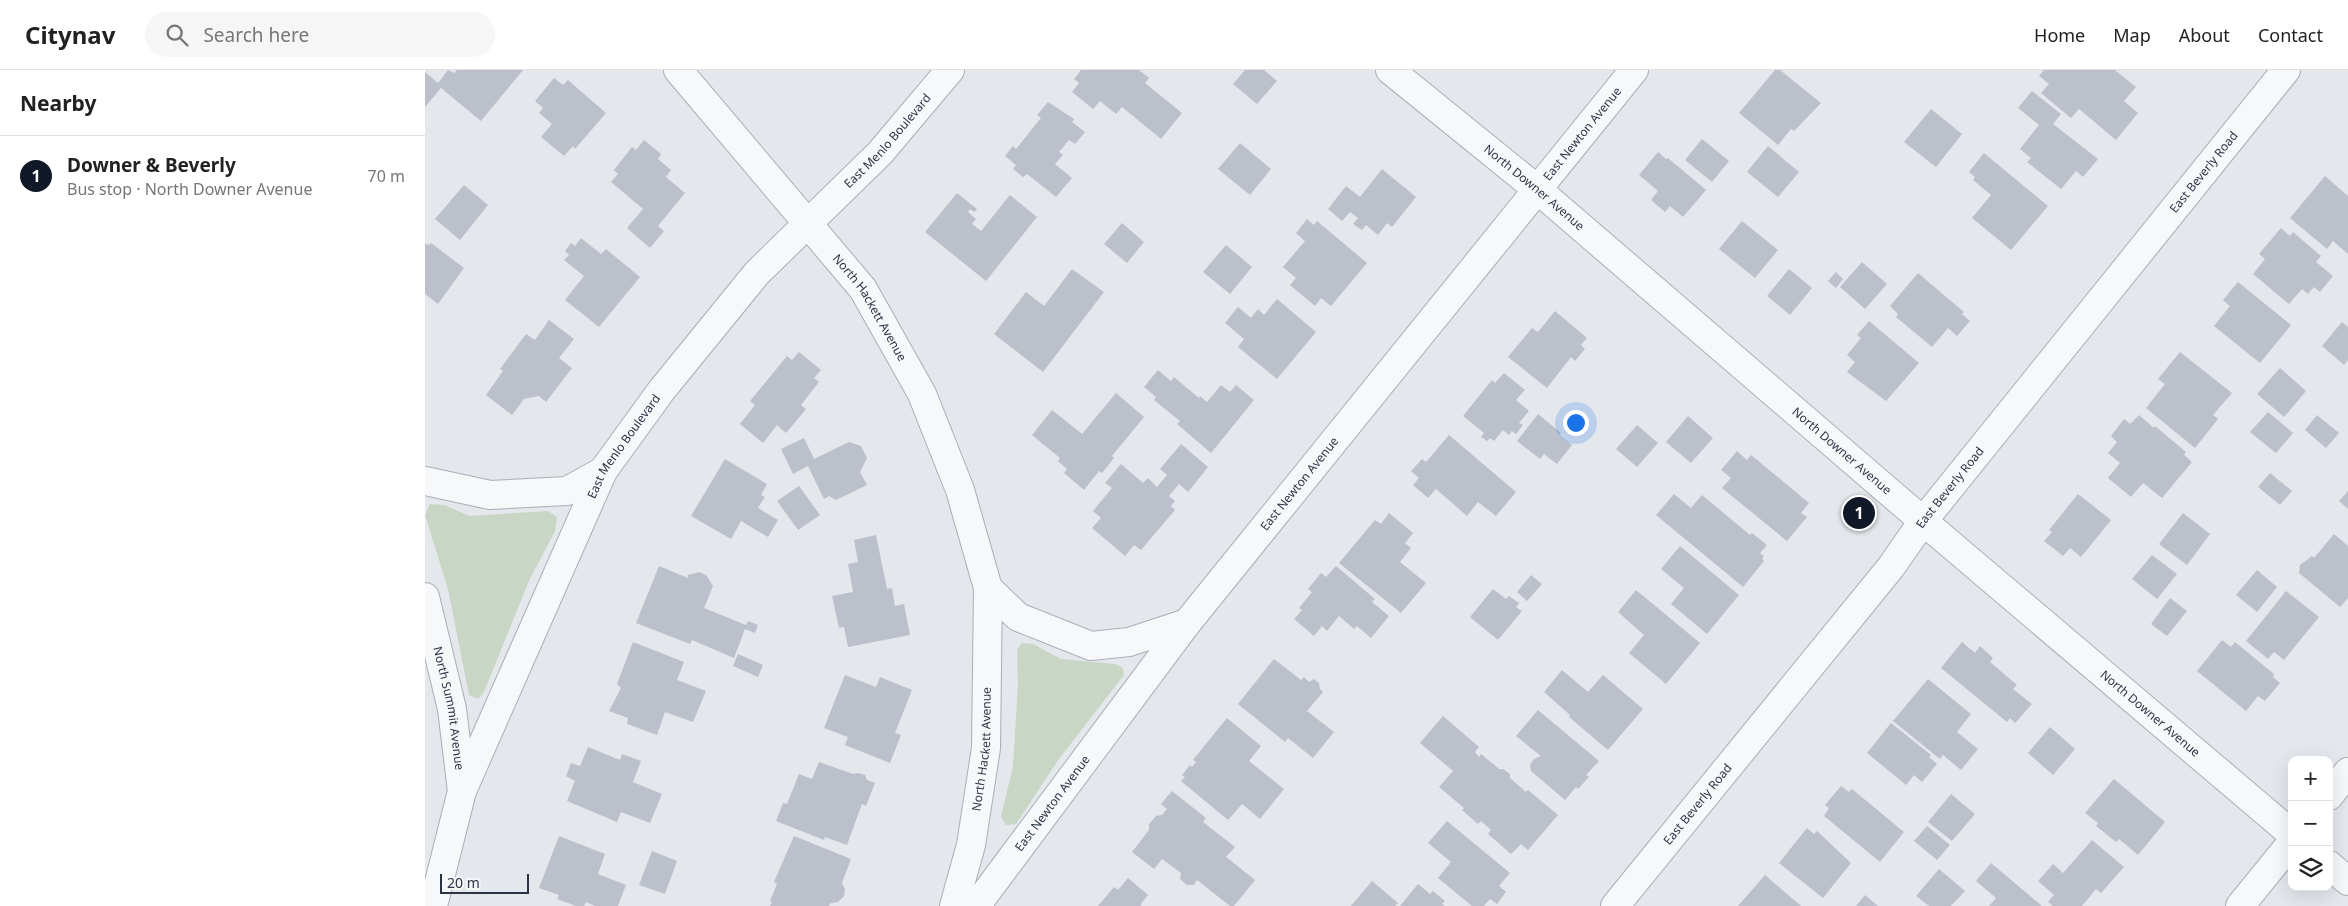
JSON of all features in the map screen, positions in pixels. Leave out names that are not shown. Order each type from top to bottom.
[{"type":"street","name":"North Hackett Avenue","points":[[678,70],[863,289],[923,394],[960,490],[988,588],[986,748],[971,845],[954,906]]},
{"type":"street","name":"East Menlo Boulevard","points":[[433,906],[462,791],[603,471],[661,391],[757,273],[880,153],[950,70]]},
{"type":"street","name":"North Downer Avenue","points":[[1390,70],[1538,190],[1923,521],[2288,831]]},
{"type":"street","name":"East Newton Avenue","points":[[975,906],[1187,623],[1634,70]]},
{"type":"street","name":"East Beverly Road","points":[[1615,906],[1891,567],[1923,521],[2286,70]]},
{"type":"street","points":[[425,481],[489,496],[567,491],[603,471]]},
{"type":"street","points":[[988,588],[1018,617],[1091,646],[1129,642],[1187,623]]},
{"type":"street","name":"North Summit Avenue","points":[[425,597],[452,709],[462,791]]},
{"type":"street","points":[[2333,791],[2348,772]]},
{"type":"street","points":[[2240,906],[2289,846]]},
{"type":"street","points":[[2333,868],[2348,881]]},
{"type":"green space","points":[[430,504],[444,505],[470,516],[548,511],[557,517],[555,531],[529,581],[484,692],[478,699],[469,695],[448,589],[425,515]]},
{"type":"green space","points":[[1022,643],[1033,644],[1061,659],[1115,664],[1123,668],[1124,675],[1059,759],[1016,824],[1006,825],[1001,817],[1013,766],[1018,684],[1017,650]]},
{"type":"building","points":[[448,70],[454,73],[457,70],[523,70],[481,121],[441,88],[425,107],[425,72],[438,83]]},
{"type":"building","points":[[1081,70],[1139,70],[1149,78],[1145,83],[1182,113],[1161,139],[1122,107],[1116,114],[1100,101],[1093,109],[1072,92],[1079,83],[1074,79]]},
{"type":"building","points":[[1245,70],[1264,70],[1277,81],[1257,104],[1233,84]]},
{"type":"building","points":[[1775,70],[1780,70],[1821,103],[1794,131],[1791,129],[1778,145],[1739,113]]},
{"type":"building","points":[[2044,70],[2115,70],[2136,87],[2124,101],[2138,113],[2116,140],[2079,109],[2071,118],[2041,93],[2049,84],[2039,76]]},
{"type":"building","points":[[554,78],[563,85],[568,80],[606,113],[575,149],[573,146],[564,156],[541,137],[552,124],[539,113],[543,108],[535,101]]},
{"type":"building","points":[[2032,91],[2061,114],[2053,124],[2098,159],[2083,177],[2076,171],[2061,189],[2027,162],[2031,158],[2020,149],[2039,125],[2018,108]]},
{"type":"building","points":[[1048,102],[1074,119],[1072,122],[1085,132],[1075,144],[1069,140],[1059,152],[1063,155],[1055,164],[1072,178],[1056,197],[1027,174],[1023,177],[1013,169],[1016,165],[1005,156],[1013,146],[1016,149],[1041,118],[1037,115]]},
{"type":"building","points":[[1931,109],[1962,134],[1936,167],[1904,142]]},
{"type":"building","points":[[1702,139],[1729,161],[1712,182],[1685,160]]},
{"type":"building","points":[[644,140],[661,154],[658,159],[671,170],[666,177],[685,193],[658,226],[664,231],[650,248],[627,228],[643,209],[611,182],[618,174],[614,170],[632,147],[636,150]]},
{"type":"building","points":[[1240,143],[1271,169],[1250,195],[1218,169]]},
{"type":"building","points":[[1768,146],[1799,172],[1778,197],[1747,172]]},
{"type":"building","points":[[1658,152],[1666,159],[1668,158],[1706,190],[1683,217],[1670,206],[1665,212],[1651,200],[1658,191],[1639,175]]},
{"type":"building","points":[[1984,153],[2048,206],[2011,250],[1972,218],[1991,195],[1973,180],[1975,177],[1969,172]]},
{"type":"building","points":[[1382,169],[1416,197],[1392,227],[1387,223],[1378,235],[1366,225],[1362,230],[1353,224],[1358,218],[1350,212],[1342,221],[1328,209],[1346,186],[1360,197]]},
{"type":"building","points":[[2325,176],[2348,196],[2348,254],[2333,241],[2327,249],[2290,218]]},
{"type":"building","points":[[464,185],[488,205],[460,240],[435,219]]},
{"type":"building","points":[[957,193],[977,209],[974,212],[970,209],[968,212],[976,219],[972,224],[981,231],[1010,195],[1037,217],[986,281],[925,232]]},
{"type":"building","points":[[1307,219],[1314,225],[1317,221],[1367,263],[1331,306],[1321,298],[1315,306],[1290,285],[1296,278],[1283,267],[1305,241],[1296,233]]},
{"type":"building","points":[[1742,221],[1778,250],[1755,278],[1719,249]]},
{"type":"building","points":[[1122,223],[1144,242],[1127,263],[1104,244]]},
{"type":"building","points":[[2281,228],[2290,236],[2293,232],[2321,256],[2316,262],[2333,276],[2320,292],[2314,287],[2308,294],[2302,289],[2289,304],[2253,274],[2265,259],[2259,254]]},
{"type":"building","points":[[581,238],[601,254],[606,249],[640,277],[599,327],[565,300],[584,276],[564,260],[569,255],[565,251],[571,243],[575,246]]},
{"type":"building","points":[[425,243],[428,245],[431,243],[464,268],[438,304],[425,294]]},
{"type":"building","points":[[1226,245],[1252,267],[1230,294],[1203,272]]},
{"type":"building","points":[[1862,262],[1887,284],[1865,309],[1840,287]]},
{"type":"building","points":[[1072,269],[1104,292],[1043,372],[994,334],[1026,292],[1044,306]]},
{"type":"building","points":[[1789,269],[1812,288],[1790,315],[1767,296]]},
{"type":"building","points":[[1836,272],[1843,279],[1836,288],[1828,281]]},
{"type":"building","points":[[1918,273],[1964,312],[1962,314],[1970,321],[1957,336],[1948,328],[1932,347],[1896,317],[1898,314],[1890,306]]},
{"type":"building","points":[[2238,282],[2291,325],[2260,363],[2214,326],[2230,306],[2223,300]]},
{"type":"building","points":[[1277,299],[1316,332],[1277,379],[1238,347],[1244,339],[1225,323],[1238,307],[1251,318],[1258,309],[1264,315]]},
{"type":"building","points":[[1555,311],[1587,338],[1581,345],[1585,349],[1575,361],[1571,357],[1547,388],[1508,357],[1532,328],[1538,332]]},
{"type":"building","points":[[549,320],[574,339],[559,358],[572,368],[546,402],[539,396],[524,399],[512,415],[486,395],[503,371],[500,369],[526,334],[535,340]]},
{"type":"building","points":[[1869,321],[1919,363],[1886,401],[1847,372],[1855,362],[1847,355],[1861,338],[1857,335]]},
{"type":"building","points":[[2342,322],[2348,327],[2348,360],[2344,365],[2322,346]]},
{"type":"building","points":[[799,352],[821,370],[814,378],[819,382],[801,405],[806,409],[786,433],[777,425],[763,443],[740,424],[755,405],[750,401],[787,356],[792,360]]},
{"type":"building","points":[[2180,352],[2232,393],[2213,415],[2218,419],[2195,448],[2146,408],[2165,384],[2158,379]]},
{"type":"building","points":[[2280,368],[2306,391],[2284,417],[2257,394]]},
{"type":"building","points":[[1158,370],[1171,381],[1174,377],[1199,398],[1200,396],[1207,402],[1221,385],[1230,392],[1236,385],[1254,400],[1211,453],[1177,424],[1180,421],[1154,400],[1156,397],[1144,387]]},
{"type":"building","points":[[1504,373],[1525,390],[1516,400],[1529,411],[1519,423],[1523,425],[1516,434],[1512,431],[1509,435],[1503,430],[1494,441],[1490,438],[1487,441],[1481,437],[1484,433],[1463,416],[1492,380],[1495,383]]},
{"type":"building","points":[[1116,393],[1144,417],[1112,456],[1114,458],[1102,473],[1099,471],[1084,490],[1064,473],[1067,469],[1058,461],[1060,458],[1032,435],[1052,410],[1082,434]]},
{"type":"building","points":[[2268,412],[2293,433],[2276,453],[2250,432]]},
{"type":"building","points":[[1538,414],[1572,445],[1557,464],[1544,454],[1540,459],[1517,441]]},
{"type":"building","points":[[2139,415],[2186,452],[2184,455],[2192,462],[2162,498],[2143,483],[2131,497],[2108,478],[2120,463],[2108,453],[2117,442],[2111,436],[2124,419],[2130,424]]},
{"type":"building","points":[[2317,415],[2339,433],[2326,448],[2305,430]]},
{"type":"building","points":[[1688,416],[1713,438],[1691,463],[1666,442]]},
{"type":"building","points":[[1637,425],[1658,443],[1637,467],[1616,449]]},
{"type":"building","points":[[1449,435],[1516,492],[1496,516],[1478,502],[1467,516],[1436,489],[1428,498],[1413,485],[1419,478],[1411,471],[1422,459],[1426,462]]},
{"type":"building","points":[[804,438],[814,459],[849,442],[861,446],[867,458],[860,472],[867,485],[836,500],[829,496],[824,499],[808,466],[793,474],[781,449]]},
{"type":"building","points":[[1181,444],[1208,467],[1188,492],[1179,484],[1169,496],[1175,501],[1171,506],[1175,510],[1141,550],[1134,545],[1125,556],[1092,528],[1101,518],[1093,511],[1112,488],[1105,483],[1121,464],[1143,483],[1148,478],[1157,487],[1167,475],[1160,469]]},
{"type":"building","points":[[1737,451],[1747,460],[1751,455],[1809,503],[1801,513],[1807,517],[1787,541],[1722,488],[1731,478],[1721,470]]},
{"type":"building","points":[[725,459],[767,484],[761,495],[765,497],[758,508],[778,520],[768,537],[741,521],[731,539],[691,516]]},
{"type":"building","points":[[2270,473],[2292,491],[2280,505],[2258,487]]},
{"type":"building","points":[[799,486],[820,515],[798,530],[777,501]]},
{"type":"building","points":[[2348,491],[2348,509],[2339,501]]},
{"type":"building","points":[[1674,494],[1691,508],[1702,495],[1750,535],[1752,533],[1767,545],[1760,553],[1764,556],[1762,559],[1764,561],[1743,587],[1656,515]]},
{"type":"building","points":[[2078,494],[2111,520],[2081,557],[2070,548],[2063,556],[2044,541],[2052,532],[2049,530]]},
{"type":"building","points":[[1389,513],[1413,533],[1405,543],[1411,548],[1400,562],[1426,583],[1401,613],[1339,563],[1375,520],[1381,524]]},
{"type":"building","points":[[2183,513],[2210,534],[2187,565],[2159,544]]},
{"type":"building","points":[[2334,534],[2348,546],[2348,598],[2340,607],[2299,573],[2300,565],[2312,556],[2314,558]]},
{"type":"building","points":[[876,535],[887,589],[892,588],[895,606],[904,604],[910,635],[848,647],[844,627],[839,628],[832,596],[853,592],[848,564],[858,562],[854,540]]},
{"type":"building","points":[[1680,546],[1739,595],[1707,634],[1671,604],[1684,588],[1661,569]]},
{"type":"building","points":[[2152,555],[2177,574],[2157,599],[2132,579]]},
{"type":"building","points":[[659,566],[688,578],[688,575],[699,572],[706,575],[713,586],[704,608],[746,625],[748,621],[758,625],[755,633],[745,629],[734,658],[692,640],[690,644],[636,623]]},
{"type":"building","points":[[1336,566],[1375,599],[1372,602],[1389,616],[1371,638],[1357,626],[1354,629],[1339,616],[1327,631],[1322,626],[1314,636],[1294,619],[1302,610],[1299,608],[1312,592],[1308,589],[1321,573],[1326,577]]},
{"type":"building","points":[[2257,570],[2277,587],[2257,612],[2236,595]]},
{"type":"building","points":[[1531,575],[1542,584],[1527,601],[1517,592]]},
{"type":"building","points":[[1493,589],[1506,599],[1509,596],[1519,603],[1516,607],[1522,611],[1498,640],[1470,617]]},
{"type":"building","points":[[1636,590],[1700,643],[1666,684],[1629,653],[1644,635],[1618,612]]},
{"type":"building","points":[[2286,591],[2319,617],[2284,660],[2274,652],[2268,659],[2246,641]]},
{"type":"building","points":[[2170,598],[2187,611],[2167,636],[2151,624]]},
{"type":"building","points":[[2222,640],[2231,647],[2235,642],[2274,674],[2273,677],[2280,683],[2265,701],[2258,696],[2246,711],[2197,671]]},
{"type":"building","points":[[633,642],[684,662],[677,680],[706,691],[693,722],[665,712],[657,735],[627,724],[628,718],[609,711],[621,688],[617,684]]},
{"type":"building","points":[[1962,642],[1975,653],[1980,646],[1993,658],[1990,662],[2017,685],[2013,689],[2032,704],[2015,723],[2010,718],[2007,722],[1941,668]]},
{"type":"building","points":[[738,654],[763,665],[758,677],[733,666]]},
{"type":"building","points":[[1274,659],[1301,680],[1304,677],[1309,682],[1314,679],[1319,683],[1320,689],[1323,692],[1307,711],[1334,732],[1313,758],[1288,738],[1285,742],[1238,704]]},
{"type":"building","points":[[1562,670],[1588,692],[1603,675],[1643,709],[1608,750],[1569,717],[1570,715],[1544,692]]},
{"type":"building","points":[[845,675],[876,687],[880,677],[912,690],[895,733],[901,735],[890,763],[845,745],[848,737],[824,728]]},
{"type":"building","points":[[1928,679],[1971,714],[1957,732],[1978,749],[1961,770],[1943,755],[1940,759],[1893,721]]},
{"type":"building","points":[[1538,710],[1599,761],[1586,775],[1589,777],[1578,789],[1576,787],[1565,800],[1531,771],[1530,765],[1534,759],[1541,756],[1516,736]]},
{"type":"building","points":[[1443,716],[1479,747],[1475,752],[1479,757],[1481,754],[1499,769],[1503,769],[1510,774],[1510,778],[1526,792],[1528,790],[1558,815],[1528,850],[1521,844],[1511,854],[1488,834],[1491,830],[1481,821],[1478,824],[1462,810],[1464,808],[1439,787],[1453,771],[1420,743]]},
{"type":"building","points":[[1227,718],[1261,746],[1249,761],[1284,789],[1260,819],[1242,804],[1228,820],[1181,781],[1185,777],[1182,775],[1190,765],[1192,767],[1196,762],[1193,760]]},
{"type":"building","points":[[1891,723],[1931,755],[1929,757],[1937,764],[1922,782],[1914,775],[1906,785],[1867,753]]},
{"type":"building","points":[[2050,727],[2075,749],[2053,775],[2028,753]]},
{"type":"building","points":[[588,747],[620,760],[622,754],[641,761],[633,782],[662,794],[650,823],[621,812],[617,822],[567,801],[575,781],[566,776],[571,763],[580,766]]},
{"type":"building","points":[[819,762],[853,774],[865,775],[867,780],[875,783],[866,806],[862,804],[847,845],[825,837],[824,840],[776,821],[783,803],[787,804],[799,774],[812,779]]},
{"type":"building","points":[[2114,779],[2165,822],[2138,855],[2119,839],[2116,842],[2096,826],[2098,823],[2085,813]]},
{"type":"building","points":[[1841,786],[1849,792],[1852,789],[1904,832],[1880,862],[1824,816],[1829,808],[1825,805]]},
{"type":"building","points":[[1172,791],[1206,818],[1203,822],[1235,847],[1226,857],[1255,880],[1234,906],[1230,906],[1197,880],[1194,885],[1187,885],[1180,879],[1181,873],[1162,859],[1154,869],[1132,852],[1149,830],[1149,824],[1156,816],[1162,815],[1167,809],[1161,804]]},
{"type":"building","points":[[1951,794],[1975,814],[1952,841],[1928,822]]},
{"type":"building","points":[[1447,821],[1510,873],[1499,886],[1506,892],[1497,904],[1490,899],[1484,906],[1472,906],[1438,878],[1451,862],[1428,843]]},
{"type":"building","points":[[1927,826],[1950,845],[1937,860],[1914,841]]},
{"type":"building","points":[[1807,828],[1814,834],[1817,831],[1851,863],[1823,898],[1779,863]]},
{"type":"building","points":[[559,836],[605,854],[598,874],[626,885],[618,906],[595,906],[586,902],[584,906],[576,906],[557,899],[559,895],[539,888]]},
{"type":"building","points":[[794,836],[851,859],[842,883],[845,889],[844,896],[838,902],[831,903],[829,906],[770,906],[772,902],[770,901],[777,884],[774,882]]},
{"type":"building","points":[[2092,840],[2124,867],[2101,893],[2096,889],[2082,906],[2053,906],[2048,902],[2054,895],[2038,881],[2053,864],[2063,873]]},
{"type":"building","points":[[652,851],[677,861],[665,894],[639,885]]},
{"type":"building","points":[[1991,863],[2042,906],[1989,906],[1996,898],[1976,881]]},
{"type":"building","points":[[1939,869],[1965,891],[1951,906],[1929,906],[1916,896]]},
{"type":"building","points":[[1765,875],[1801,906],[1738,906]]},
{"type":"building","points":[[1128,878],[1148,895],[1140,905],[1142,906],[1098,906],[1114,887],[1118,890]]},
{"type":"building","points":[[1372,881],[1398,903],[1395,906],[1351,906]]},
{"type":"building","points":[[1418,884],[1430,894],[1433,891],[1445,901],[1442,904],[1445,906],[1400,906]]},
{"type":"building","points":[[1865,895],[1878,906],[1856,906]]},
{"type":"place","name":"Downer & Beverly","points":[[1859,513]]}]
